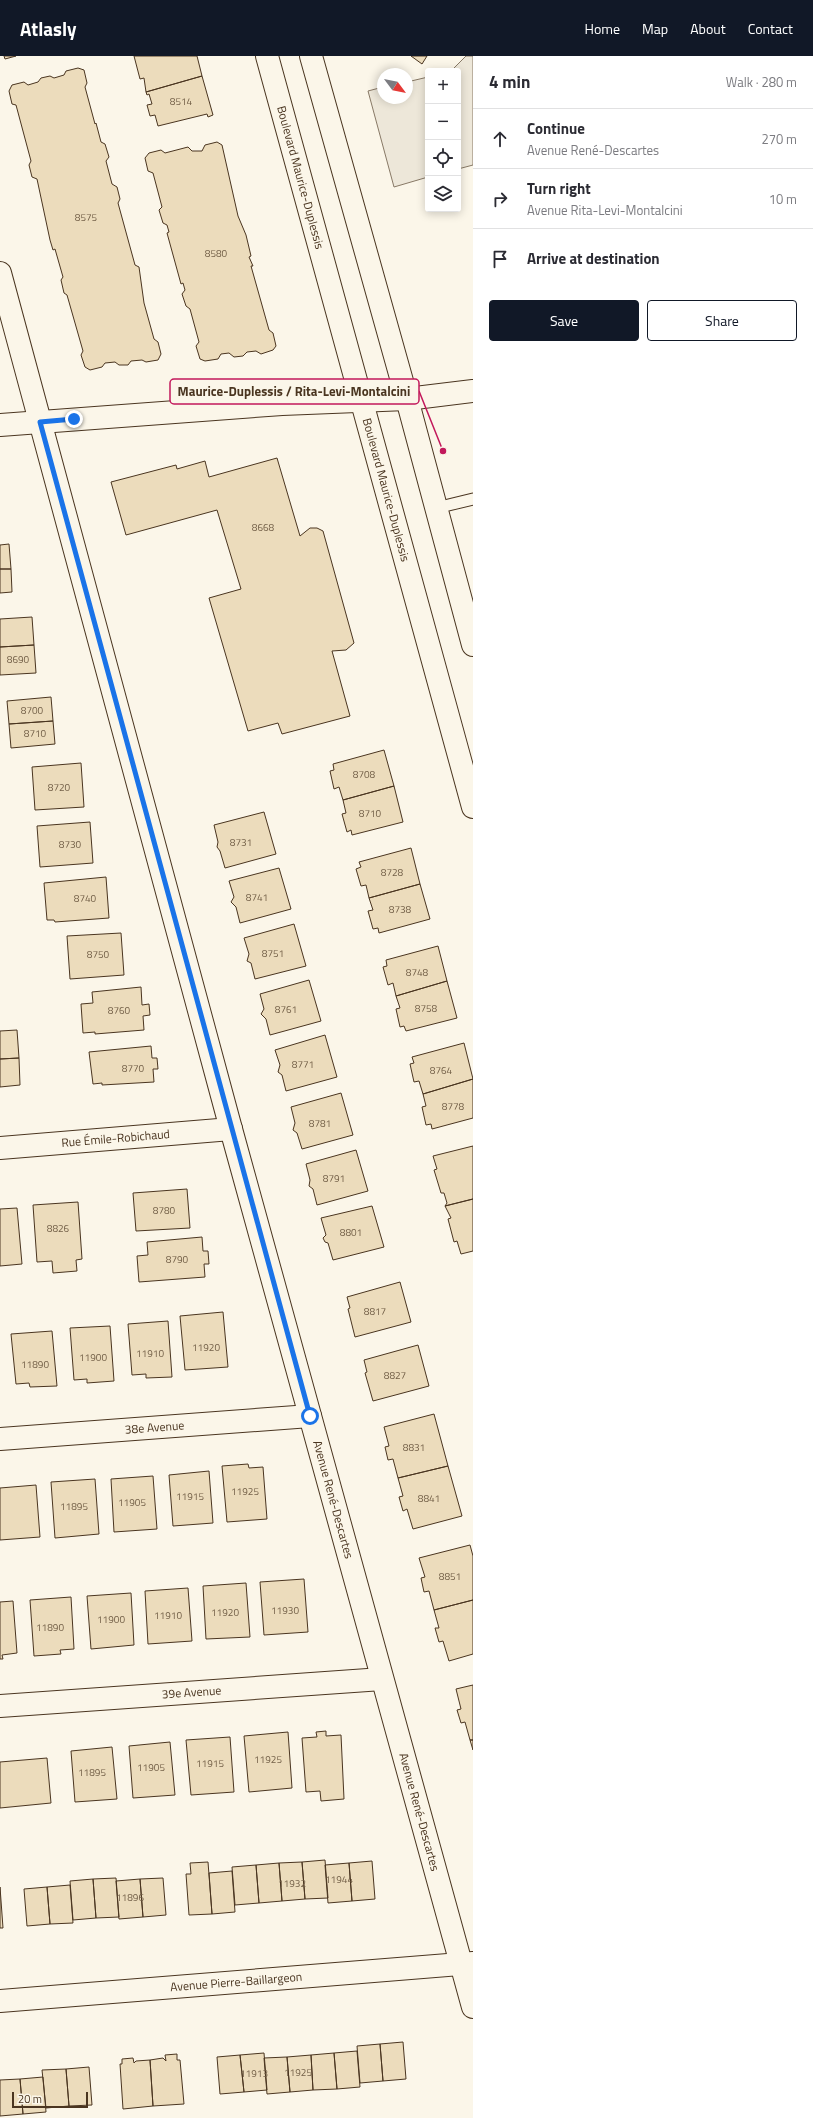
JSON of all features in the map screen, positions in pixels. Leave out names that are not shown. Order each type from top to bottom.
[{"type":"street","name":"Boulevard Maurice-Duplessis","points":[[267,56],[473,807]]},
{"type":"street","points":[[311,56],[436,508],[470,618],[473,642]]},
{"type":"street","name":"Avenue René-Descartes","points":[[0,273],[231,1129],[382,1679],[467,1964],[473,2007]]},
{"type":"street","points":[[0,425],[282,404],[407,399],[473,391]]},
{"type":"street","name":"Rue Émile-Robichaud","points":[[0,1148],[231,1129]]},
{"type":"street","name":"38e Avenue","points":[[0,1439],[310,1416]]},
{"type":"street","name":"39e Avenue","points":[[0,1706],[382,1679]]},
{"type":"street","name":"Avenue Pierre-Baillargeon","points":[[0,2002],[467,1964]]},
{"type":"lane","points":[[436,508],[473,499]]},
{"type":"shaded area","points":[[466,56],[473,56],[473,165],[461,168],[461,68],[454,68]]},
{"type":"shaded area","points":[[425,78],[425,178],[394,187],[368,91],[377,89],[377,104],[413,104],[413,81]]},
{"type":"building","points":[[4,56],[16,56],[5,59]]},
{"type":"building","points":[[134,56],[197,56],[202,76],[146,92],[144,78],[140,79]]},
{"type":"building","points":[[411,56],[427,56],[422,64]]},
{"type":"building","points":[[78,68],[84,70],[87,83],[85,87],[95,124],[96,123],[101,142],[105,144],[109,157],[106,161],[112,184],[117,187],[120,199],[118,203],[135,265],[139,267],[144,303],[154,339],[158,342],[161,354],[158,360],[146,362],[142,360],[131,361],[128,365],[119,365],[115,362],[105,363],[102,367],[90,370],[85,367],[81,355],[83,351],[67,295],[64,293],[61,280],[63,277],[55,249],[53,250],[50,240],[37,179],[32,177],[29,165],[31,161],[16,105],[12,104],[9,91],[12,85],[24,82],[28,85],[38,82],[41,78],[50,76],[54,78],[64,75],[66,71]]},
{"type":"building","points":[[202,76],[213,115],[208,117],[207,114],[158,126],[155,115],[150,116],[147,105],[152,104],[149,94],[147,95],[146,92]]},
{"type":"building","points":[[217,142],[222,145],[238,216],[246,235],[251,256],[249,257],[253,266],[251,266],[269,330],[273,333],[276,346],[273,350],[261,354],[256,351],[247,352],[243,356],[234,357],[229,353],[221,354],[218,359],[205,361],[200,359],[196,346],[199,342],[190,309],[186,306],[182,294],[185,290],[183,283],[181,284],[167,233],[169,232],[167,225],[163,223],[159,210],[162,207],[153,173],[148,171],[145,158],[149,153],[161,150],[165,153],[188,147],[192,151],[202,151],[205,145]]},
{"type":"building","points":[[277,458],[300,536],[310,528],[317,528],[323,531],[354,643],[346,650],[332,651],[350,716],[282,734],[278,723],[248,731],[209,598],[241,589],[217,510],[126,535],[111,482],[176,465],[177,469],[205,461],[209,477]]},
{"type":"building","points":[[9,544],[11,569],[0,569],[0,545]]},
{"type":"building","points":[[0,569],[11,569],[12,592],[0,593]]},
{"type":"building","points":[[32,617],[34,645],[0,647],[0,619]]},
{"type":"building","points":[[34,645],[36,673],[0,675],[0,647]]},
{"type":"building","points":[[51,697],[53,721],[9,724],[7,701]]},
{"type":"building","points":[[53,721],[55,744],[11,748],[9,724]]},
{"type":"building","points":[[384,750],[394,786],[343,800],[339,787],[334,789],[330,771],[334,770],[333,764]]},
{"type":"building","points":[[81,763],[84,807],[35,810],[32,767]]},
{"type":"building","points":[[394,786],[403,822],[352,835],[351,830],[347,832],[342,814],[346,813],[343,800]]},
{"type":"building","points":[[264,812],[276,854],[225,868],[220,851],[217,847],[218,842],[214,825]]},
{"type":"building","points":[[90,822],[93,863],[40,867],[37,826]]},
{"type":"building","points":[[411,848],[420,884],[369,898],[366,885],[361,886],[356,869],[361,867],[359,862]]},
{"type":"building","points":[[279,868],[291,909],[240,923],[236,907],[231,902],[234,897],[229,881]]},
{"type":"building","points":[[106,877],[109,918],[55,922],[54,920],[47,920],[44,883]]},
{"type":"building","points":[[420,884],[430,919],[379,933],[378,928],[373,929],[368,911],[373,910],[369,898]]},
{"type":"building","points":[[294,924],[306,966],[255,979],[251,963],[247,961],[249,954],[244,938]]},
{"type":"building","points":[[121,933],[124,975],[70,979],[67,936]]},
{"type":"building","points":[[438,946],[447,981],[396,996],[393,983],[388,985],[383,967],[387,966],[386,960]]},
{"type":"building","points":[[309,980],[321,1021],[270,1035],[266,1019],[261,1014],[264,1009],[260,994]]},
{"type":"building","points":[[447,981],[457,1018],[406,1031],[404,1026],[400,1027],[396,1009],[400,1008],[396,996]]},
{"type":"building","points":[[141,987],[142,1005],[149,1004],[150,1015],[143,1016],[144,1030],[95,1034],[95,1032],[83,1033],[81,1004],[93,1003],[92,992]]},
{"type":"building","points":[[17,1030],[19,1058],[0,1059],[0,1031]]},
{"type":"building","points":[[325,1035],[337,1077],[286,1091],[282,1075],[278,1072],[280,1065],[275,1050]]},
{"type":"building","points":[[464,1043],[473,1079],[423,1094],[419,1081],[414,1082],[410,1064],[414,1063],[412,1057]]},
{"type":"building","points":[[151,1046],[152,1058],[157,1058],[158,1069],[153,1069],[154,1082],[102,1085],[102,1083],[93,1084],[89,1052]]},
{"type":"building","points":[[19,1058],[20,1085],[0,1087],[0,1059]]},
{"type":"building","points":[[473,1079],[473,1118],[432,1129],[431,1124],[426,1125],[422,1107],[426,1106],[423,1094]]},
{"type":"building","points":[[341,1093],[353,1135],[302,1149],[297,1133],[293,1130],[295,1123],[291,1107]]},
{"type":"building","points":[[473,1146],[473,1199],[445,1206],[447,1203],[444,1193],[441,1193],[434,1170],[437,1169],[433,1156]]},
{"type":"building","points":[[356,1150],[368,1191],[317,1205],[313,1189],[309,1186],[310,1180],[306,1164]]},
{"type":"building","points":[[187,1189],[190,1228],[136,1231],[133,1193]]},
{"type":"building","points":[[473,1199],[473,1251],[461,1254],[457,1241],[454,1242],[448,1219],[451,1218],[445,1206]]},
{"type":"building","points":[[78,1202],[82,1259],[76,1260],[77,1271],[53,1273],[52,1261],[37,1262],[33,1205]]},
{"type":"building","points":[[372,1206],[384,1247],[333,1260],[328,1243],[325,1242],[323,1238],[326,1235],[321,1218]]},
{"type":"building","points":[[17,1208],[22,1264],[0,1266],[0,1209]]},
{"type":"building","points":[[202,1237],[203,1251],[208,1251],[209,1264],[204,1264],[205,1277],[139,1282],[137,1256],[148,1255],[147,1242]]},
{"type":"building","points":[[400,1282],[411,1322],[355,1337],[348,1309],[350,1308],[347,1297]]},
{"type":"building","points":[[223,1312],[228,1367],[185,1370],[180,1316]]},
{"type":"building","points":[[168,1321],[172,1377],[146,1378],[146,1374],[132,1375],[128,1324]]},
{"type":"building","points":[[110,1326],[114,1381],[87,1383],[87,1379],[74,1380],[70,1328]]},
{"type":"building","points":[[52,1331],[57,1386],[30,1387],[29,1383],[16,1384],[11,1334]]},
{"type":"building","points":[[418,1345],[429,1386],[373,1401],[365,1373],[367,1372],[364,1360]]},
{"type":"building","points":[[434,1414],[448,1466],[398,1478],[393,1459],[388,1460],[385,1447],[389,1446],[384,1427]]},
{"type":"building","points":[[248,1464],[249,1468],[263,1467],[267,1519],[227,1522],[222,1466]]},
{"type":"building","points":[[448,1466],[462,1516],[413,1529],[407,1509],[403,1511],[399,1497],[403,1496],[398,1478]]},
{"type":"building","points":[[209,1471],[213,1523],[173,1526],[169,1475]]},
{"type":"building","points":[[153,1476],[157,1529],[114,1532],[111,1479]]},
{"type":"building","points":[[95,1479],[99,1534],[55,1538],[51,1482]]},
{"type":"building","points":[[36,1485],[40,1537],[0,1540],[0,1488]]},
{"type":"building","points":[[470,1545],[473,1556],[473,1600],[434,1610],[429,1591],[424,1592],[421,1578],[425,1577],[419,1558]]},
{"type":"building","points":[[304,1579],[308,1632],[264,1635],[260,1582]]},
{"type":"building","points":[[246,1583],[250,1637],[206,1639],[203,1586]]},
{"type":"building","points":[[188,1588],[192,1641],[148,1644],[145,1591]]},
{"type":"building","points":[[131,1593],[134,1645],[91,1649],[87,1596]]},
{"type":"building","points":[[71,1597],[74,1649],[60,1650],[61,1654],[34,1656],[30,1600]]},
{"type":"building","points":[[473,1600],[473,1654],[449,1661],[443,1641],[439,1642],[435,1628],[439,1628],[434,1610]]},
{"type":"building","points":[[13,1601],[17,1653],[2,1655],[3,1659],[0,1659],[0,1602]]},
{"type":"building","points":[[473,1685],[473,1740],[470,1740],[465,1722],[461,1723],[457,1710],[461,1709],[456,1689]]},
{"type":"building","points":[[326,1731],[326,1736],[341,1735],[344,1799],[321,1801],[320,1791],[306,1792],[302,1738],[317,1737],[316,1732]]},
{"type":"building","points":[[288,1732],[292,1788],[249,1792],[244,1736]]},
{"type":"building","points":[[230,1737],[234,1792],[191,1795],[186,1740]]},
{"type":"building","points":[[470,1740],[473,1740],[473,1750]]},
{"type":"building","points":[[170,1742],[175,1795],[133,1798],[129,1746]]},
{"type":"building","points":[[112,1747],[117,1799],[75,1802],[71,1751]]},
{"type":"building","points":[[47,1758],[51,1803],[0,1808],[0,1762]]},
{"type":"building","points":[[325,1860],[328,1898],[305,1899],[302,1862]]},
{"type":"building","points":[[372,1861],[375,1899],[352,1901],[349,1863]]},
{"type":"building","points":[[208,1862],[212,1914],[189,1915],[186,1874],[191,1874],[190,1863]]},
{"type":"building","points":[[302,1862],[305,1899],[282,1901],[279,1863]]},
{"type":"building","points":[[279,1863],[282,1901],[259,1903],[256,1865]]},
{"type":"building","points":[[349,1863],[352,1901],[328,1903],[325,1865]]},
{"type":"building","points":[[256,1865],[259,1903],[235,1905],[232,1867]]},
{"type":"building","points":[[232,1871],[235,1912],[212,1914],[209,1873]]},
{"type":"building","points":[[116,1878],[119,1917],[96,1918],[93,1879]]},
{"type":"building","points":[[163,1878],[166,1915],[143,1917],[140,1879]]},
{"type":"building","points":[[93,1879],[96,1918],[73,1920],[70,1881]]},
{"type":"building","points":[[140,1879],[143,1917],[119,1919],[116,1881]]},
{"type":"building","points":[[70,1885],[73,1923],[50,1924],[47,1887]]},
{"type":"building","points":[[0,1887],[3,1928],[0,1928]]},
{"type":"building","points":[[47,1887],[50,1924],[27,1926],[24,1889]]},
{"type":"building","points":[[403,2042],[406,2079],[383,2081],[380,2044]]},
{"type":"building","points":[[380,2044],[383,2081],[360,2083],[357,2046]]},
{"type":"building","points":[[357,2051],[360,2087],[337,2089],[334,2053]]},
{"type":"building","points":[[264,2053],[267,2090],[244,2092],[240,2055]]},
{"type":"building","points":[[334,2053],[337,2089],[313,2090],[311,2055]]},
{"type":"building","points":[[177,2054],[177,2060],[180,2060],[184,2104],[153,2106],[150,2060],[163,2058],[166,2061],[165,2055]]},
{"type":"building","points":[[240,2055],[244,2092],[220,2094],[217,2057]]},
{"type":"building","points":[[311,2055],[313,2090],[290,2092],[287,2057]]},
{"type":"building","points":[[287,2057],[290,2092],[267,2094],[264,2058]]},
{"type":"building","points":[[133,2058],[134,2063],[136,2061],[150,2060],[153,2106],[123,2109],[120,2064],[122,2064],[122,2059]]},
{"type":"building","points":[[89,2067],[92,2105],[69,2106],[66,2069]]},
{"type":"building","points":[[66,2069],[69,2106],[46,2108],[42,2070]]},
{"type":"building","points":[[43,2077],[46,2112],[23,2114],[20,2079]]},
{"type":"building","points":[[20,2079],[23,2114],[0,2116],[0,2080]]},
{"type":"place","name":"Maurice-Duplessis / Rita-Levi-Montalcini","points":[[443,451]]},
{"type":"route","points":[[74,419],[40,422],[93,623],[310,1416]]}]
